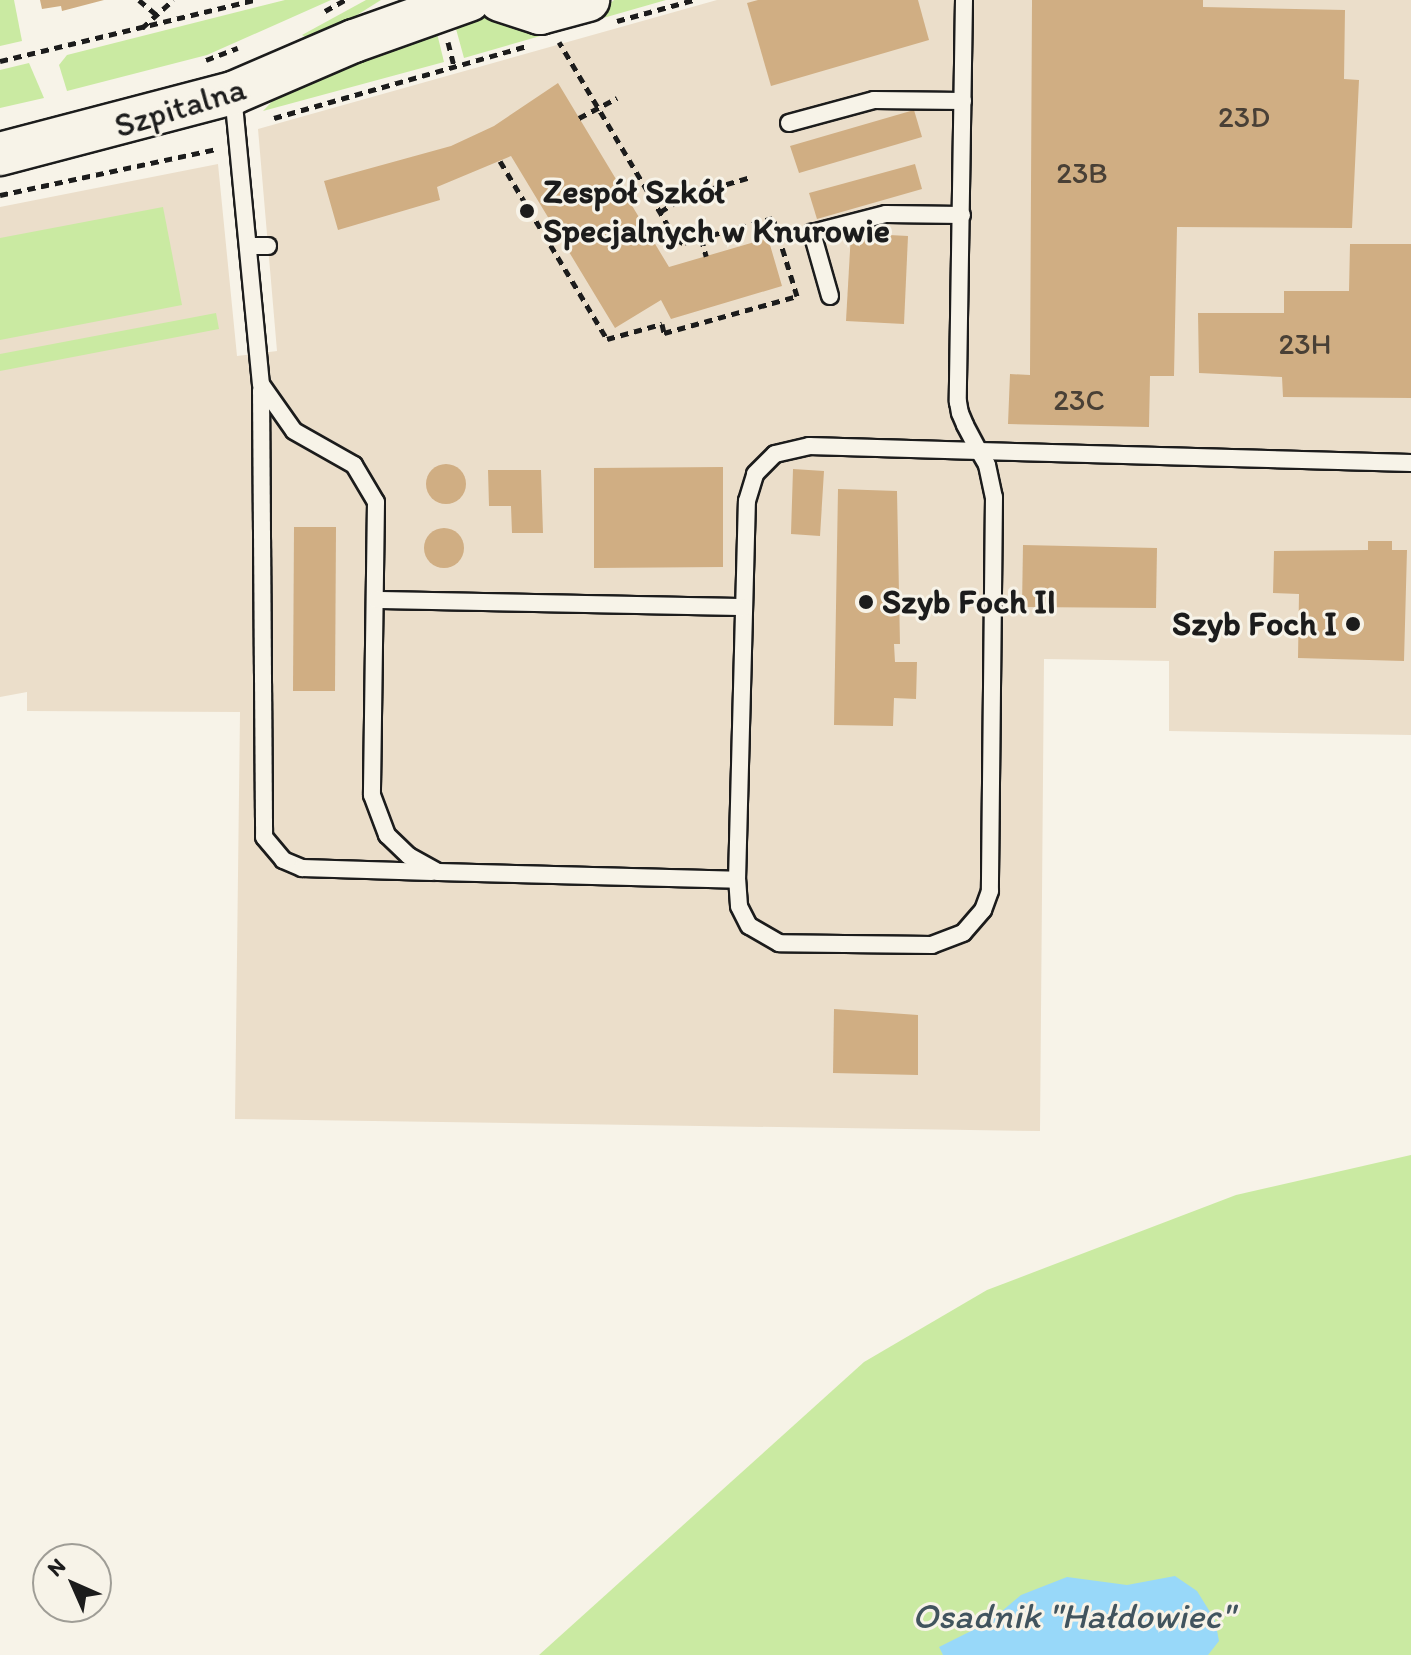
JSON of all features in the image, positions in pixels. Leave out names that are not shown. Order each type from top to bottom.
[{"type":"street","name":"Szpitalna","points":[[354,41],[398,0]]},
{"type":"street","name":"Szpitalna","points":[[0,154],[233,93],[354,41],[469,0]]},
{"type":"street","points":[[500,0],[540,13],[591,19]]},
{"type":"lane","points":[[964,0],[958,402],[979,451],[992,482],[996,529],[991,880],[983,910],[963,933],[932,945],[779,943],[749,926],[739,906],[737,880],[749,486],[775,454],[809,446],[979,451],[1411,463]]},
{"type":"lane","points":[[233,93],[261,384],[264,837],[276,854],[302,868],[737,880]]},
{"type":"lane","points":[[789,123],[874,100],[963,101]]},
{"type":"lane","points":[[830,296],[812,233],[886,214],[962,215]]},
{"type":"lane","points":[[248,246],[268,246]]},
{"type":"lane","points":[[261,384],[286,423],[308,441],[346,458],[371,488],[378,511],[374,805],[393,842],[438,872]]},
{"type":"lane","points":[[376,600],[744,607]]},
{"type":"path","points":[[139,0],[158,16]]},
{"type":"path","points":[[138,31],[173,0]]},
{"type":"path","points":[[0,61],[138,31],[255,0]]},
{"type":"path","points":[[314,16],[345,0]]},
{"type":"path","points":[[545,41],[557,38],[591,19],[693,0]]},
{"type":"path","points":[[500,161],[607,339],[662,324],[664,333],[797,296],[773,218],[683,243],[676,239],[599,105],[564,57],[557,38]]},
{"type":"path","points":[[0,195],[215,151],[257,122],[533,44]]},
{"type":"path","points":[[200,62],[244,46]]},
{"type":"path","points":[[579,118],[617,98]]},
{"type":"path","points":[[660,212],[686,196],[751,177]]},
{"type":"path","points":[[701,238],[706,256]]},
{"type":"shaded area","points":[[717,0],[1411,0],[1411,735],[1169,731],[1169,661],[1044,659],[1040,1131],[235,1119],[240,712],[27,711],[27,692],[0,697],[0,207],[218,164],[237,356],[277,351],[258,129]]},
{"type":"green space","points":[[0,0],[14,0],[22,41],[0,46]]},
{"type":"green space","points":[[285,0],[331,0],[207,55],[67,91],[59,65],[67,55]]},
{"type":"green space","points":[[366,0],[381,0],[314,42],[302,35]]},
{"type":"green space","points":[[614,0],[666,0],[464,58],[453,18],[467,12],[606,7]]},
{"type":"green space","points":[[435,25],[444,62],[263,111],[283,90]]},
{"type":"green space","points":[[29,63],[44,98],[0,108],[0,70]]},
{"type":"green space","points":[[163,207],[182,305],[0,340],[0,238]]},
{"type":"green space","points":[[216,313],[219,329],[0,371],[0,354]]},
{"type":"green space","points":[[1411,1155],[1411,1655],[539,1655],[864,1362],[987,1290],[1236,1195]]},
{"type":"water","name":"Osadnik \"Hałdowiec\"","points":[[1175,1576],[1197,1591],[1215,1620],[1219,1641],[1208,1655],[943,1655],[939,1647],[989,1622],[1021,1595],[1067,1577],[1127,1585]]},
{"type":"building","points":[[40,0],[104,0],[62,11],[61,6],[42,9]]},
{"type":"building","points":[[758,0],[918,0],[929,40],[771,86],[747,3]]},
{"type":"building","points":[[1032,0],[1203,0],[1203,7],[1345,10],[1344,79],[1359,80],[1352,228],[1177,227],[1174,376],[1150,376],[1149,427],[1008,424],[1010,374],[1030,375]]},
{"type":"building","points":[[558,83],[669,267],[768,238],[782,286],[671,319],[661,300],[615,328],[511,156],[437,187],[440,200],[338,230],[324,181],[451,146],[494,126]]},
{"type":"building","points":[[914,110],[922,137],[799,173],[790,146]]},
{"type":"building","points":[[915,164],[922,189],[817,219],[809,193]]},
{"type":"building","points":[[851,233],[908,236],[904,324],[846,321]]},
{"type":"building","points":[[1350,244],[1411,244],[1411,398],[1283,397],[1282,377],[1199,373],[1198,313],[1284,313],[1284,291],[1349,291]]},
{"type":"building","points":[[446,464],[460,470],[466,484],[460,498],[446,504],[432,498],[426,484],[432,470]]},
{"type":"building","points":[[723,467],[723,567],[594,568],[594,468]]},
{"type":"building","points":[[793,469],[824,471],[820,536],[791,534]]},
{"type":"building","points":[[488,470],[541,470],[543,533],[512,533],[511,506],[489,506]]},
{"type":"building","points":[[838,489],[897,491],[900,644],[894,644],[895,662],[917,662],[916,699],[894,698],[893,726],[834,725]]},
{"type":"building","points":[[294,527],[336,527],[335,691],[293,691]]},
{"type":"building","points":[[444,528],[458,534],[464,548],[458,562],[444,568],[430,562],[424,548],[430,534]]},
{"type":"building","name":"Szyb Foch I","points":[[1368,541],[1392,541],[1392,550],[1407,550],[1404,661],[1298,658],[1299,594],[1273,593],[1274,551],[1368,550]]},
{"type":"building","points":[[1023,545],[1157,548],[1156,608],[1022,607]]},
{"type":"building","points":[[834,1009],[918,1015],[918,1075],[833,1073]]},
{"type":"place","name":"Zespół Szkół Specjalnych w Knurowie","points":[[527,211]]},
{"type":"place","name":"Szyb Foch II","points":[[866,602]]},
{"type":"place","name":"Szyb Foch I","points":[[1353,624]]}]
